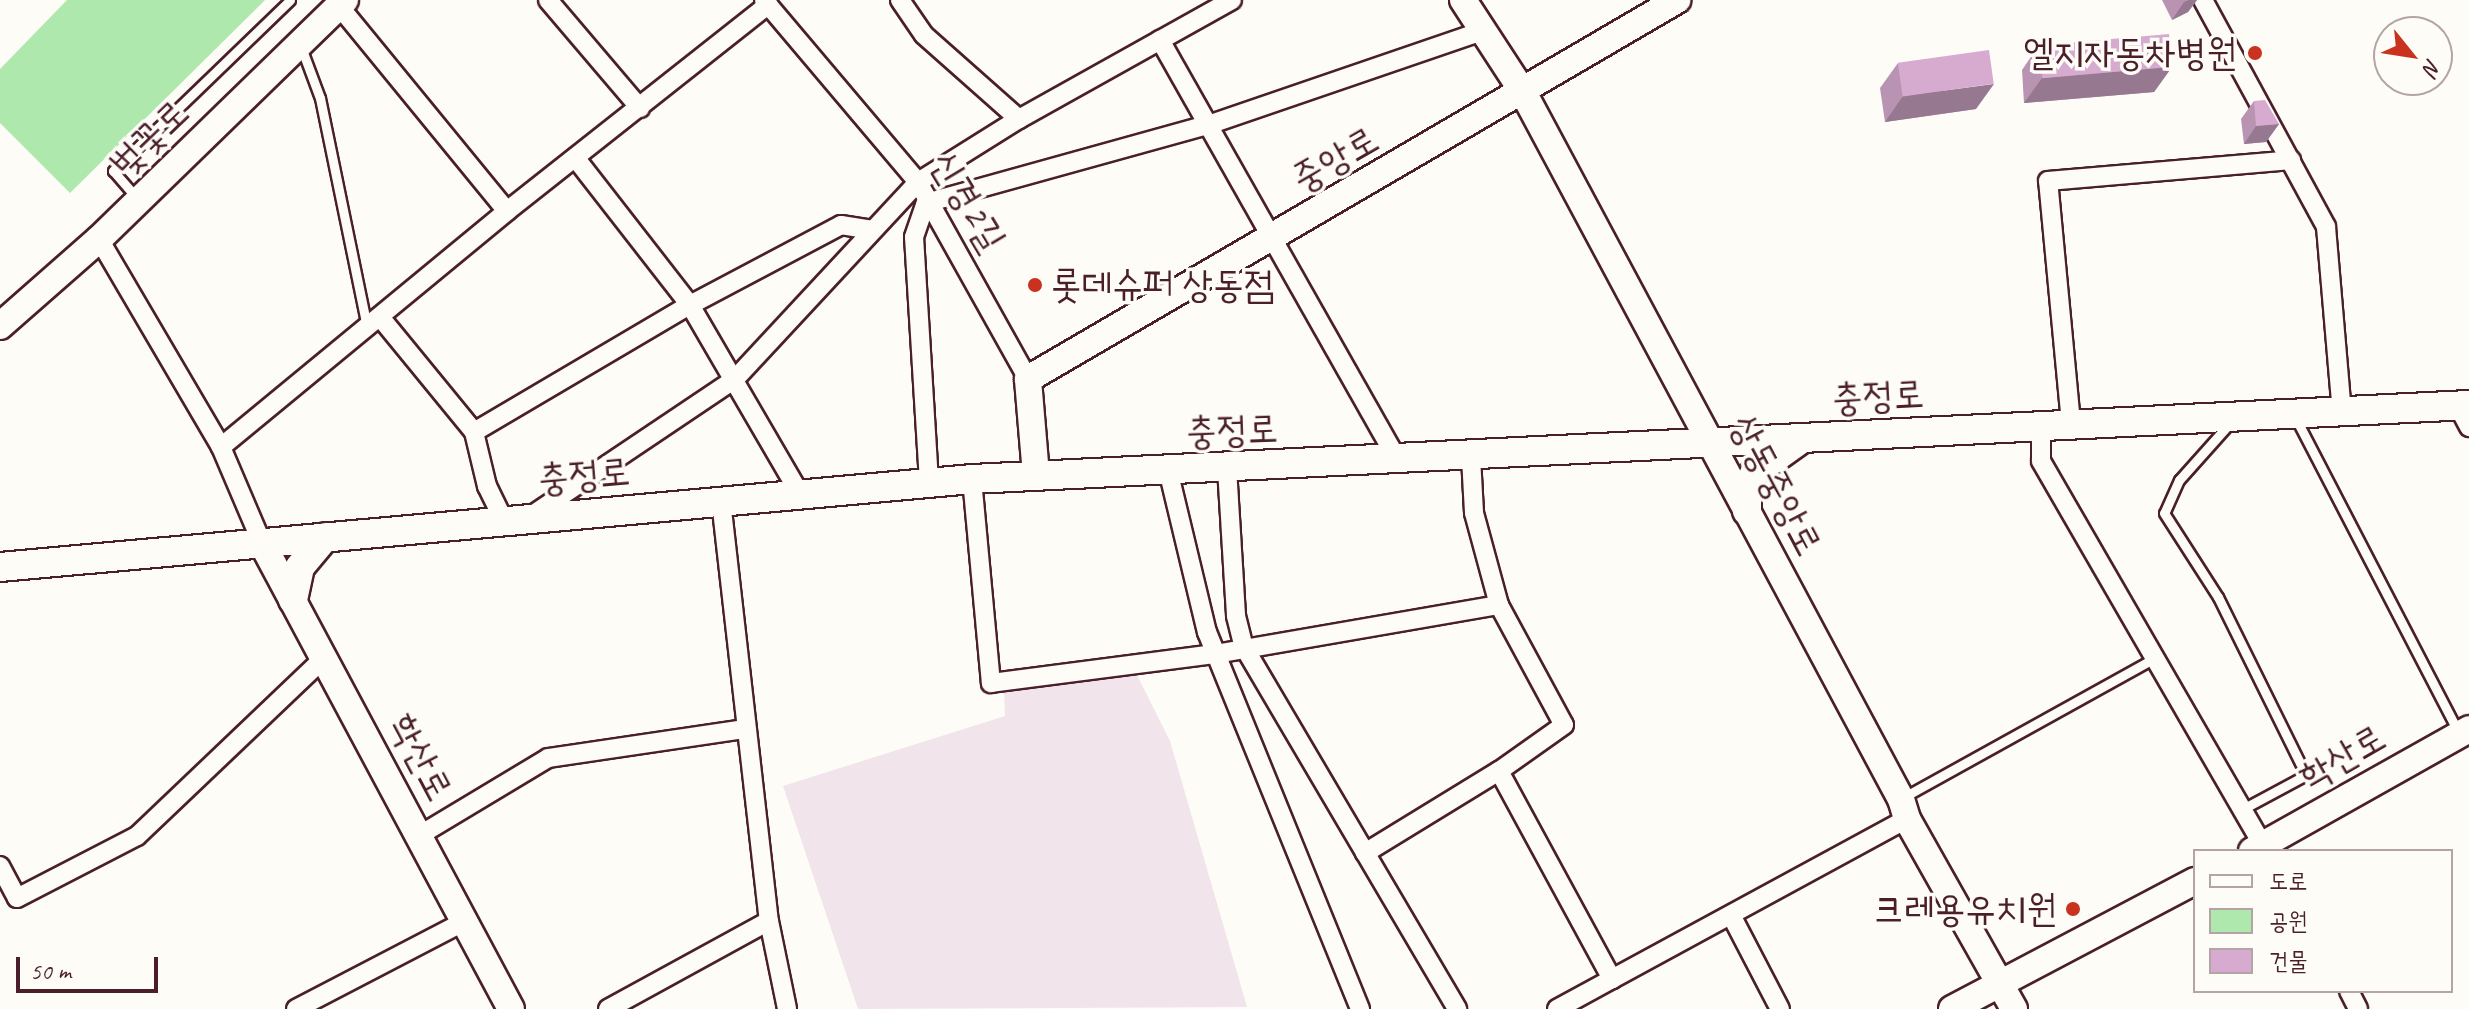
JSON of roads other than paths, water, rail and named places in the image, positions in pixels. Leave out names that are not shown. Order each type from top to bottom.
[{"type":"main road","name":"충정로","points":[[0,567],[929,482],[1036,475],[1399,462],[2071,423],[2342,412],[2465,413]]},
{"type":"main road","points":[[1747,511],[1747,489],[1755,472],[1803,438]]},
{"type":"main road","points":[[293,600],[300,567],[325,537]]},
{"type":"street","points":[[548,0],[640,108]]},
{"type":"street","points":[[900,0],[924,35],[1019,119]]},
{"type":"street","points":[[373,322],[474,432],[487,486],[516,520],[735,379],[918,182],[1019,119],[1232,0]]},
{"type":"street","name":"상동중앙로","points":[[1463,0],[1523,92],[1904,809],[2014,1009]]},
{"type":"street","name":"중앙로","points":[[1028,379],[1274,240],[1677,0]]},
{"type":"street","points":[[2203,0],[2326,227],[2342,412]]},
{"type":"street","points":[[221,447],[507,211],[577,160],[766,2]]},
{"type":"street","name":"신경2길","points":[[766,2],[918,182],[926,203],[1028,379],[1036,475]]},
{"type":"street","name":"벚꽃로","points":[[0,326],[99,239],[342,3]]},
{"type":"street","points":[[342,3],[507,211]]},
{"type":"street","points":[[929,482],[914,237],[926,203],[1208,125],[1482,31]]},
{"type":"street","points":[[1160,40],[1399,462]]},
{"type":"street","points":[[577,160],[690,305],[800,494]]},
{"type":"street","points":[[2071,423],[2048,181],[2291,160]]},
{"type":"street","points":[[474,432],[690,305],[841,225],[873,230]]},
{"type":"street","points":[[99,239],[221,447],[262,543]]},
{"type":"street","points":[[2041,425],[2041,461],[2241,810],[2274,845]]},
{"type":"street","points":[[1365,853],[1499,771],[1564,725],[1499,605],[1474,513],[1471,457]]},
{"type":"street","points":[[1227,468],[1236,616],[1244,647],[1457,1009]]},
{"type":"street","points":[[1168,470],[1215,654],[1360,1009]]},
{"type":"street","points":[[972,479],[991,683],[1215,654],[1499,605]]},
{"type":"street","points":[[721,501],[769,921],[787,1009]]},
{"type":"street","name":"학산로","points":[[262,543],[511,1009]]},
{"type":"street","points":[[0,866],[17,898],[137,836],[324,658]]},
{"type":"street","points":[[420,835],[548,758],[745,729]]},
{"type":"street","name":"학산로","points":[[2274,845],[2464,731]]},
{"type":"street","points":[[1499,771],[1612,979]]},
{"type":"street","points":[[1557,1009],[1731,915],[1904,809]]},
{"type":"street","points":[[1952,1009],[2193,882]]},
{"type":"street","points":[[1731,915],[1780,1009]]},
{"type":"street","points":[[608,1009],[769,921]]},
{"type":"street","points":[[296,1009],[463,922]]},
{"type":"lane","points":[[139,200],[113,171],[290,0]]},
{"type":"lane","points":[[300,45],[320,98],[373,322]]},
{"type":"lane","points":[[2294,415],[2464,731]]},
{"type":"lane","points":[[2236,417],[2179,480],[2164,513],[2218,597],[2306,775],[2241,810]]},
{"type":"lane","points":[[1904,809],[2153,659]]},
{"type":"place","name":"엘지자동차병원","points":[[2255,53]]},
{"type":"place","name":"롯데슈퍼 상동점","points":[[1035,285]]},
{"type":"place","name":"크레용유치원","points":[[2073,909]]}]
